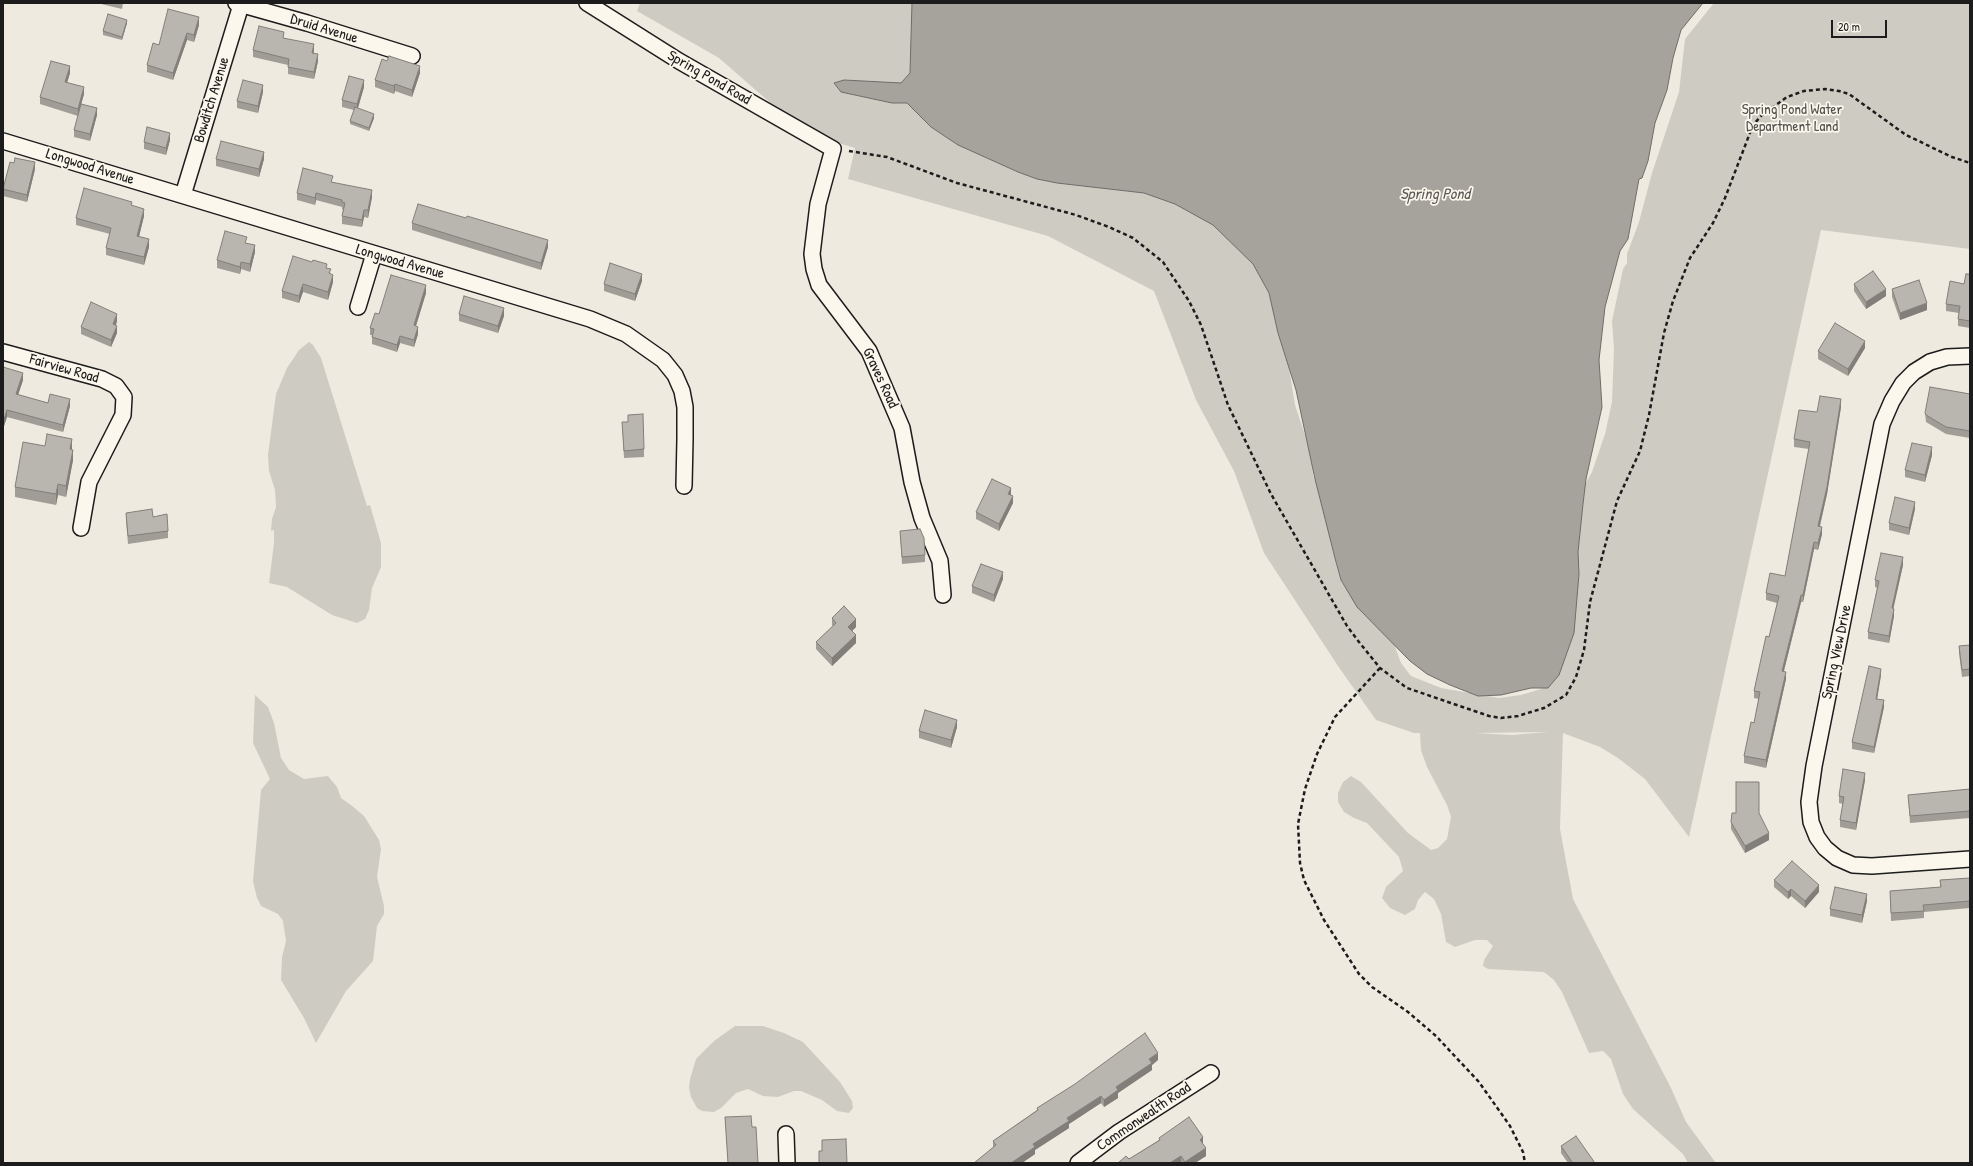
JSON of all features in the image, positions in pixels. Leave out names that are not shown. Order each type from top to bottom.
[{"type":"street","name":"Spring Pond Road","points":[[587,3],[679,61],[833,149]]},
{"type":"street","name":"Druid Avenue","points":[[239,4],[307,23],[412,56]]},
{"type":"street","name":"Bowditch Avenue","points":[[183,195],[239,4]]},
{"type":"street","name":"Longwood Avenue","points":[[3,141],[590,319],[626,334],[663,360],[675,375],[682,391],[685,407],[684,486]]},
{"type":"street","name":"Graves Road","points":[[833,149],[818,204],[812,254],[814,269],[819,285],[869,351],[902,428],[914,489],[922,518],[940,561],[943,595]]},
{"type":"street","points":[[358,307],[374,254]]},
{"type":"street","name":"Fairview Road","points":[[3,352],[102,379],[116,386],[124,397],[123,415],[88,482],[81,528]]},
{"type":"street","name":"Spring View Drive","points":[[1970,356],[1947,357],[1930,362],[1914,372],[1903,383],[1892,401],[1882,424],[1814,766],[1809,802],[1811,822],[1817,836],[1825,848],[1837,858],[1853,865],[1872,866],[1970,859]]},
{"type":"street","name":"Commonwealth Road","points":[[1078,1163],[1119,1132],[1212,1073]]},
{"type":"street","points":[[786,1134],[787,1163]]},
{"type":"path","points":[[833,149],[887,157],[957,184],[1076,215],[1133,238],[1163,262],[1189,301],[1201,326],[1228,405],[1278,509],[1306,553],[1347,626],[1380,668],[1407,688],[1489,716],[1518,716],[1544,708],[1566,695],[1580,668],[1590,602],[1617,501],[1640,451],[1649,415],[1664,333],[1673,301],[1690,258],[1713,223],[1725,198],[1753,125],[1762,115],[1787,97],[1804,91],[1825,89],[1839,91],[1849,94],[1906,136],[1952,157],[1970,163]]},
{"type":"path","points":[[1380,668],[1335,717],[1317,754],[1305,789],[1298,824],[1300,863],[1304,880],[1324,920],[1359,974],[1372,987],[1408,1012],[1436,1036],[1479,1082],[1510,1126],[1523,1152],[1525,1163]]},
{"type":"green space","name":"Spring Pond Water Department Land","points":[[640,3],[921,3],[1200,198],[1264,276],[1287,356],[1295,405],[1311,453],[1313,475],[1322,499],[1337,568],[1342,583],[1394,644],[1401,663],[1411,676],[1441,688],[1499,698],[1521,695],[1541,689],[1553,675],[1575,558],[1583,488],[1592,472],[1605,434],[1612,402],[1614,349],[1612,321],[1623,269],[1627,263],[1627,254],[1639,222],[1652,173],[1679,92],[1685,39],[1714,3],[1970,3],[1970,249],[1821,230],[1689,837],[1645,779],[1618,758],[1600,747],[1563,733],[1560,829],[1573,899],[1671,1088],[1686,1122],[1716,1163],[1688,1163],[1683,1154],[1633,1109],[1623,1094],[1611,1059],[1603,1051],[1589,1053],[1562,992],[1554,980],[1544,972],[1488,969],[1483,966],[1484,960],[1493,946],[1487,940],[1475,940],[1455,947],[1446,942],[1441,914],[1434,899],[1425,892],[1418,900],[1415,909],[1405,915],[1390,908],[1382,898],[1386,887],[1403,871],[1399,857],[1367,823],[1344,812],[1338,802],[1338,793],[1343,782],[1351,776],[1361,782],[1408,833],[1431,850],[1438,848],[1447,839],[1451,817],[1447,805],[1427,767],[1421,750],[1420,733],[1414,733],[1376,720],[1338,666],[1264,553],[1234,471],[1196,400],[1154,291],[1048,236],[848,179],[855,148],[805,133],[719,58],[637,11]],"holes":[[[1548,732],[1512,735],[1475,733]]]},
{"type":"green space","points":[[309,342],[313,345],[321,358],[367,506],[370,505],[381,543],[381,567],[372,588],[369,610],[365,619],[357,623],[332,615],[287,587],[269,583],[274,543],[274,530],[271,531],[272,519],[276,507],[275,490],[269,471],[268,455],[276,394],[287,368],[299,350]]},
{"type":"green space","points":[[255,695],[268,707],[274,723],[281,758],[289,770],[304,779],[328,776],[337,787],[341,798],[364,816],[379,840],[381,849],[377,877],[384,906],[384,914],[377,926],[373,961],[346,991],[316,1043],[304,1018],[281,980],[282,957],[286,941],[283,921],[278,914],[261,906],[257,898],[253,881],[261,790],[270,779],[253,743]]},
{"type":"green space","points":[[735,1026],[763,1026],[784,1033],[803,1042],[840,1082],[852,1101],[853,1108],[849,1113],[837,1111],[822,1100],[801,1091],[794,1091],[778,1097],[763,1096],[748,1089],[736,1093],[721,1108],[714,1112],[702,1111],[697,1108],[691,1097],[689,1088],[696,1059],[714,1041]]},
{"type":"water","name":"Spring Pond","points":[[912,3],[1703,3],[1681,30],[1673,58],[1667,90],[1655,123],[1648,161],[1642,178],[1639,179],[1628,239],[1620,251],[1605,307],[1599,360],[1602,407],[1586,479],[1578,552],[1579,574],[1574,633],[1559,675],[1548,688],[1531,688],[1501,695],[1478,696],[1450,685],[1427,674],[1410,661],[1357,607],[1341,580],[1315,479],[1296,390],[1278,333],[1269,293],[1253,264],[1213,225],[1175,204],[1144,193],[1057,183],[1037,179],[958,145],[931,127],[907,103],[892,103],[841,92],[834,83],[844,80],[901,83],[910,73]]},
{"type":"building","points":[[168,9],[199,17],[194,35],[187,33],[173,73],[147,65],[153,43],[159,45]]},
{"type":"building","points":[[108,14],[127,20],[122,37],[103,31]]},
{"type":"building","points":[[259,26],[284,32],[283,38],[314,44],[312,53],[318,54],[314,72],[288,67],[289,59],[253,50]]},
{"type":"building","points":[[389,56],[420,66],[412,90],[395,84],[394,86],[375,80],[382,59],[387,61]]},
{"type":"building","points":[[51,61],[70,66],[65,82],[84,87],[78,109],[40,97]]},
{"type":"building","points":[[349,76],[364,80],[357,104],[342,100]]},
{"type":"building","points":[[243,80],[263,85],[258,106],[237,101]]},
{"type":"building","points":[[81,104],[97,108],[90,134],[74,130]]},
{"type":"building","points":[[355,107],[374,114],[369,128],[350,121]]},
{"type":"building","points":[[147,127],[170,133],[166,148],[144,142]]},
{"type":"building","points":[[221,141],[264,152],[259,169],[216,159]]},
{"type":"building","points":[[15,158],[35,162],[27,195],[3,189],[10,162],[14,163]]},
{"type":"building","points":[[303,168],[333,176],[331,182],[372,190],[368,210],[364,210],[362,220],[342,216],[345,203],[342,202],[342,200],[316,193],[315,198],[297,193]]},
{"type":"building","points":[[84,188],[132,202],[131,205],[144,209],[137,236],[149,239],[144,257],[106,248],[111,228],[76,218]]},
{"type":"building","points":[[418,204],[466,218],[467,216],[548,240],[541,263],[412,223]]},
{"type":"building","points":[[225,231],[247,237],[245,243],[255,245],[250,264],[241,262],[240,267],[217,260]]},
{"type":"building","points":[[293,256],[312,262],[313,260],[327,264],[326,268],[331,269],[329,273],[333,275],[328,292],[303,284],[299,296],[282,291]]},
{"type":"building","points":[[610,263],[642,274],[635,294],[604,284]]},
{"type":"building","points":[[1873,271],[1886,289],[1866,302],[1854,284]]},
{"type":"building","points":[[1966,274],[1970,274],[1970,321],[1958,319],[1960,306],[1946,304],[1950,281],[1964,284]]},
{"type":"building","points":[[391,275],[426,285],[414,325],[418,327],[414,340],[400,336],[397,345],[372,337],[374,329],[370,328],[375,313],[379,314]]},
{"type":"building","points":[[1919,280],[1927,303],[1900,313],[1892,289]]},
{"type":"building","points":[[464,296],[504,308],[498,326],[459,314]]},
{"type":"building","points":[[91,302],[117,314],[113,324],[117,326],[111,340],[81,327]]},
{"type":"building","points":[[1835,323],[1865,341],[1848,369],[1818,351]]},
{"type":"building","points":[[3,367],[23,373],[16,394],[48,403],[50,394],[70,399],[63,425],[7,410],[3,419]]},
{"type":"building","points":[[1930,387],[1970,394],[1970,431],[1946,427],[1926,415],[1925,413]]},
{"type":"building","points":[[1820,396],[1841,399],[1827,487],[1818,526],[1822,527],[1818,543],[1814,542],[1803,595],[1801,595],[1782,671],[1786,672],[1766,760],[1744,756],[1751,722],[1754,723],[1760,692],[1754,691],[1766,636],[1769,637],[1779,596],[1766,593],[1770,573],[1785,576],[1810,442],[1794,439],[1799,410],[1817,412]]},
{"type":"building","points":[[643,414],[644,449],[624,451],[622,422],[628,422],[628,415]]},
{"type":"building","points":[[47,434],[72,439],[70,449],[73,450],[66,486],[58,484],[56,494],[15,487],[23,442],[45,446]]},
{"type":"building","points":[[1912,443],[1932,447],[1925,475],[1905,470]]},
{"type":"building","points":[[992,479],[1011,488],[1008,494],[1013,496],[999,524],[976,512]]},
{"type":"building","points":[[1895,497],[1915,502],[1909,528],[1889,523]]},
{"type":"building","points":[[152,509],[153,517],[167,514],[168,531],[128,536],[126,513]]},
{"type":"building","points":[[920,529],[924,538],[925,555],[902,557],[900,531]]},
{"type":"building","points":[[1881,553],[1903,557],[1892,608],[1894,609],[1889,636],[1868,632],[1879,581],[1875,580]]},
{"type":"building","points":[[981,564],[1003,572],[994,595],[972,586]]},
{"type":"building","points":[[844,606],[856,619],[848,627],[856,635],[832,658],[816,642],[836,623],[832,618]]},
{"type":"building","points":[[1970,645],[1970,669],[1962,670],[1959,646]]},
{"type":"building","points":[[1869,666],[1881,669],[1876,699],[1884,700],[1874,747],[1852,742]]},
{"type":"building","points":[[925,710],[957,720],[951,740],[919,731]]},
{"type":"building","points":[[1843,769],[1865,773],[1856,823],[1840,820],[1844,797],[1839,796]]},
{"type":"building","points":[[1736,782],[1759,782],[1759,813],[1769,833],[1745,846],[1731,822],[1732,813],[1736,813]]},
{"type":"building","points":[[1970,789],[1970,811],[1910,816],[1908,795]]},
{"type":"building","points":[[1792,861],[1819,885],[1805,901],[1791,889],[1788,892],[1774,880]]},
{"type":"building","points":[[1970,878],[1970,901],[1923,905],[1924,911],[1891,913],[1890,891],[1941,887],[1940,880]]},
{"type":"building","points":[[1835,887],[1867,894],[1862,915],[1830,909]]},
{"type":"building","points":[[1145,1033],[1158,1053],[1149,1059],[1152,1063],[1116,1087],[1118,1090],[1104,1100],[1101,1096],[1067,1118],[1069,1121],[1033,1144],[1035,1147],[1011,1163],[974,1163],[996,1145],[993,1141],[1038,1110],[1037,1108],[1075,1084]]},
{"type":"building","points":[[751,1116],[752,1127],[756,1127],[758,1163],[728,1163],[725,1117]]},
{"type":"building","points":[[1189,1117],[1203,1137],[1200,1140],[1206,1148],[1185,1162],[1181,1156],[1170,1163],[1118,1163],[1126,1156],[1129,1159],[1160,1140],[1159,1138]]},
{"type":"building","points":[[1576,1136],[1595,1163],[1571,1163],[1572,1162],[1561,1146]]},
{"type":"building","points":[[846,1139],[847,1163],[819,1163],[819,1151],[822,1151],[822,1140]]}]
